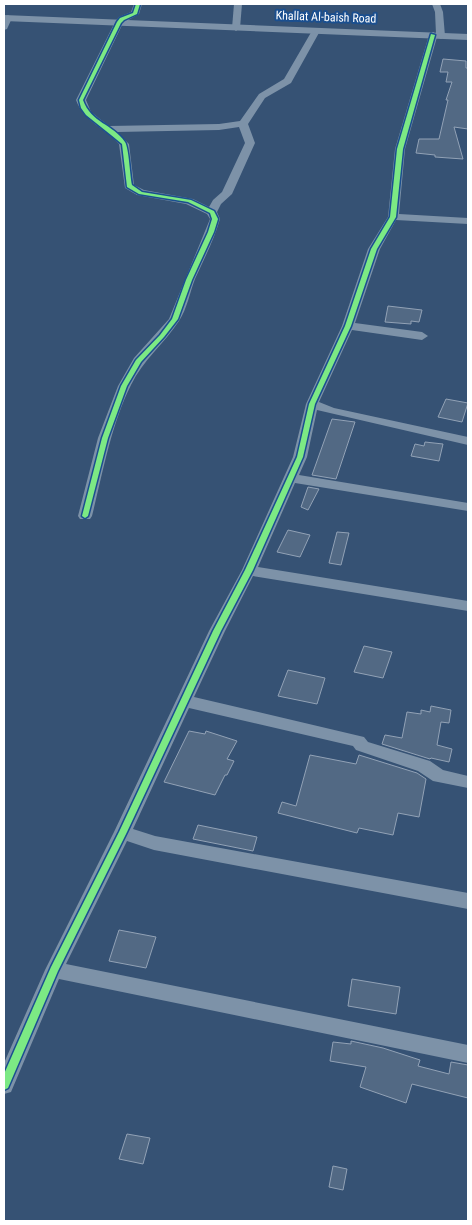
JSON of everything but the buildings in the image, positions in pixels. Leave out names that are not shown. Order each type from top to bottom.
[{"type":"street","points":[[85,516],[105,438],[124,386],[138,361],[175,319],[215,218],[212,212],[189,201],[141,193],[129,186],[124,144],[120,139],[104,129],[84,110],[81,100],[119,22],[135,14],[138,4]]},
{"type":"street","points":[[236,28],[238,4]]},
{"type":"street","points":[[4,1085],[54,970],[186,701],[217,630],[249,570],[300,457],[312,404],[348,326],[374,249],[393,217],[400,149],[437,36],[439,12],[436,4]]},
{"type":"street","name":"Khallat Al-baish Road","points":[[5,21],[119,22],[468,37]]},
{"type":"street","points":[[104,129],[219,127],[243,124],[266,92],[288,81],[316,31]]},
{"type":"street","points":[[212,212],[217,202],[227,194],[250,143],[243,124]]},
{"type":"street","points":[[393,217],[468,221]]},
{"type":"street","points":[[348,326],[422,336]]},
{"type":"street","points":[[312,404],[338,413],[468,441]]},
{"type":"street","points":[[291,478],[468,507]]},
{"type":"street","points":[[249,570],[468,606]]},
{"type":"street","points":[[186,701],[358,741],[362,746],[424,766],[439,776],[468,782]]},
{"type":"street","points":[[123,832],[154,843],[468,901]]},
{"type":"street","points":[[54,970],[468,1054]]},
{"type":"cycle path","points":[[85,516],[105,438],[124,386],[138,361],[175,319],[215,219],[212,212],[189,201],[141,193],[129,186],[124,144],[88,114],[81,100],[119,22],[135,14],[138,4]]},
{"type":"cycle path","points":[[4,1085],[54,970],[123,832],[217,631],[249,570],[300,457],[312,404],[348,326],[374,249],[393,217],[400,149],[433,35]]}]
